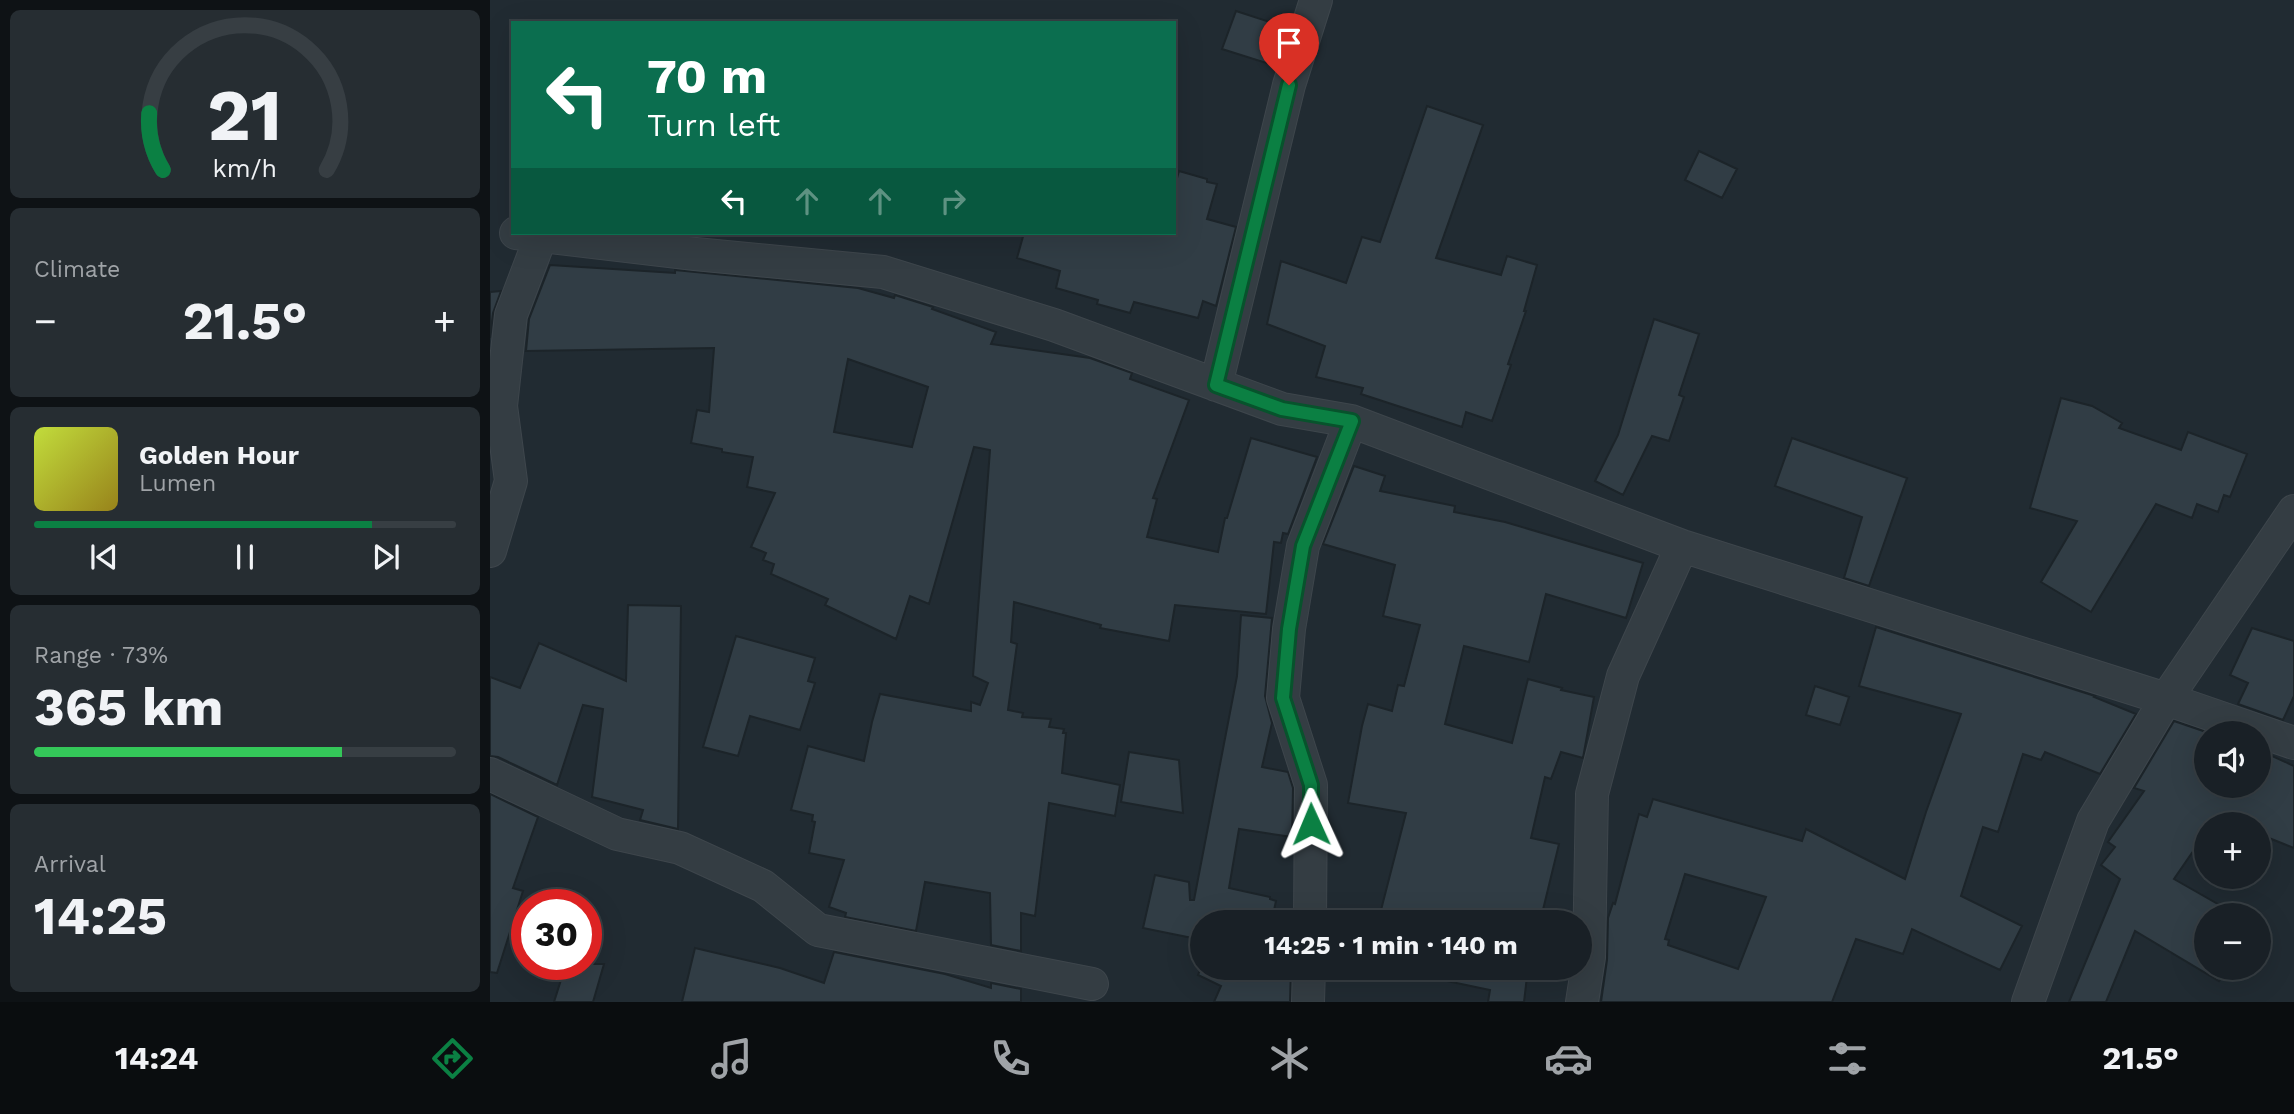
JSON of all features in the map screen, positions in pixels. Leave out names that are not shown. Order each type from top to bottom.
[{"type":"street","points":[[1216,385],[1289,85],[1316,0]]},
{"type":"street","points":[[490,230],[511,233]]},
{"type":"street","points":[[490,551],[511,481],[501,406],[523,235]]},
{"type":"street","points":[[532,235],[883,272],[1054,325],[1282,409],[1352,421],[1682,546],[2166,699],[2294,744]]},
{"type":"street","points":[[1310,910],[1311,785],[1283,698],[1289,629],[1303,546],[1352,421]]},
{"type":"street","points":[[2028,1002],[2093,821],[2166,699],[2294,511]]},
{"type":"street","points":[[1582,1002],[1589,957],[1592,794],[1623,676],[1682,546]]},
{"type":"street","points":[[490,774],[617,834],[680,848],[763,886],[818,930],[1092,984]]},
{"type":"street","points":[[1308,1002],[1309,980]]},
{"type":"building","points":[[1236,11],[1287,30],[1276,66],[1222,49]]},
{"type":"building","points":[[1427,106],[1483,125],[1436,258],[1501,275],[1507,256],[1537,265],[1526,311],[1508,364],[1511,365],[1492,421],[1466,412],[1462,427],[1361,394],[1363,388],[1316,377],[1325,346],[1267,324],[1281,261],[1346,283],[1362,237],[1380,242]]},
{"type":"building","points":[[1699,151],[1737,169],[1722,198],[1685,180]]},
{"type":"building","points":[[1179,171],[1217,184],[1207,219],[1236,227],[1216,306],[1203,301],[1198,318],[1134,302],[1130,313],[1097,304],[1098,300],[1056,288],[1060,271],[1017,258],[1023,235],[1176,235],[1176,182]]},
{"type":"building","points":[[550,265],[675,273],[675,270],[858,288],[894,298],[895,295],[996,332],[991,344],[1090,358],[1132,373],[1130,379],[1189,400],[1153,498],[1157,499],[1147,537],[1218,552],[1225,518],[1251,438],[1317,457],[1288,534],[1283,533],[1281,543],[1274,542],[1266,614],[1175,605],[1169,641],[1100,628],[1101,625],[1014,602],[1011,642],[1017,644],[1008,710],[1023,713],[1022,717],[1051,719],[1049,727],[1064,729],[1063,733],[1066,733],[1062,773],[1120,785],[1115,816],[1049,803],[1035,916],[1021,913],[1021,951],[991,945],[990,893],[925,882],[916,931],[845,917],[846,913],[829,907],[844,860],[809,853],[815,822],[812,821],[813,815],[791,810],[808,746],[864,761],[880,694],[971,711],[971,702],[980,705],[988,683],[973,676],[990,450],[974,447],[929,604],[910,596],[896,639],[825,605],[828,599],[771,574],[774,564],[763,560],[766,553],[751,547],[775,493],[747,487],[753,457],[691,443],[697,410],[709,412],[714,348],[526,351],[529,319]],"holes":[[[848,359],[928,387],[912,447],[834,432]]]},
{"type":"building","points":[[501,291],[493,313],[490,338],[490,292]]},
{"type":"building","points":[[1654,319],[1699,334],[1679,395],[1684,397],[1669,441],[1652,436],[1623,495],[1595,481],[1618,435]]},
{"type":"building","points":[[2061,398],[2092,406],[2122,423],[2119,428],[2181,450],[2188,432],[2247,454],[2230,497],[2224,495],[2218,512],[2197,504],[2192,518],[2156,504],[2091,612],[2041,582],[2077,521],[2030,508]]},
{"type":"building","points":[[1792,438],[1907,478],[1869,586],[1844,578],[1862,517],[1775,486]]},
{"type":"building","points":[[1354,466],[1385,476],[1380,491],[1455,506],[1454,512],[1505,522],[1643,563],[1626,618],[1546,594],[1529,662],[1464,646],[1445,724],[1512,743],[1528,679],[1594,697],[1583,758],[1561,752],[1551,779],[1545,777],[1531,838],[1559,844],[1543,910],[1381,910],[1406,813],[1348,803],[1368,704],[1392,711],[1398,685],[1404,686],[1420,625],[1383,616],[1395,565],[1323,544]]},
{"type":"building","points":[[628,605],[681,606],[678,829],[640,820],[643,810],[592,797],[603,709],[583,705],[557,785],[498,757],[490,756],[490,677],[520,688],[539,643],[626,681]]},
{"type":"building","points":[[1241,615],[1272,618],[1265,696],[1272,723],[1262,767],[1288,772],[1293,788],[1292,837],[1239,829],[1229,888],[1270,897],[1276,901],[1274,910],[1190,910],[1190,938],[1143,928],[1155,875],[1189,882],[1190,900],[1194,900],[1237,676]]},
{"type":"building","points":[[1876,627],[2095,696],[2136,714],[2100,774],[2045,752],[2041,760],[2023,754],[1998,832],[1983,827],[1961,896],[2022,926],[2000,970],[1912,929],[1903,954],[1856,939],[1832,1002],[1601,1002],[1607,960],[1608,918],[1613,903],[1615,904],[1639,814],[1647,817],[1653,799],[1802,841],[1806,829],[1905,879],[1961,714],[1859,686]],"holes":[[[1685,874],[1766,897],[1738,969],[1668,945],[1669,940],[1665,939]]]},
{"type":"building","points":[[2252,628],[2294,641],[2294,696],[2283,720],[2238,704],[2248,683],[2230,675]]},
{"type":"building","points":[[736,636],[815,658],[808,681],[815,683],[800,730],[750,716],[738,756],[703,747]]},
{"type":"building","points":[[1815,686],[1849,697],[1840,725],[1806,715]]},
{"type":"building","points":[[2174,721],[2194,728],[2194,798],[2271,798],[2271,755],[2294,766],[2294,848],[2271,839],[2271,812],[2194,812],[2194,850],[2174,879],[2216,903],[2194,903],[2194,966],[2135,931],[2106,1002],[2069,1002],[2120,879],[2101,865],[2115,847],[2108,842],[2144,791],[2134,788]]},
{"type":"building","points":[[1129,752],[1179,760],[1183,813],[1121,802]]},
{"type":"building","points":[[490,794],[538,817],[513,888],[516,889],[511,889],[511,929],[497,973],[490,972]]},
{"type":"building","points":[[695,948],[780,968],[824,983],[834,952],[945,974],[991,988],[991,983],[1021,989],[1021,1002],[682,1002]]},
{"type":"building","points":[[561,980],[599,980],[593,1002],[554,1002]]},
{"type":"building","points":[[1208,980],[1291,980],[1290,1002],[1214,1002],[1221,986]]},
{"type":"building","points":[[1442,980],[1527,980],[1524,1002],[1488,1002],[1490,990]]},
{"type":"route","points":[[1289,85],[1216,385],[1282,409],[1352,421],[1303,546],[1289,629],[1283,698],[1311,785],[1311,824]]}]
